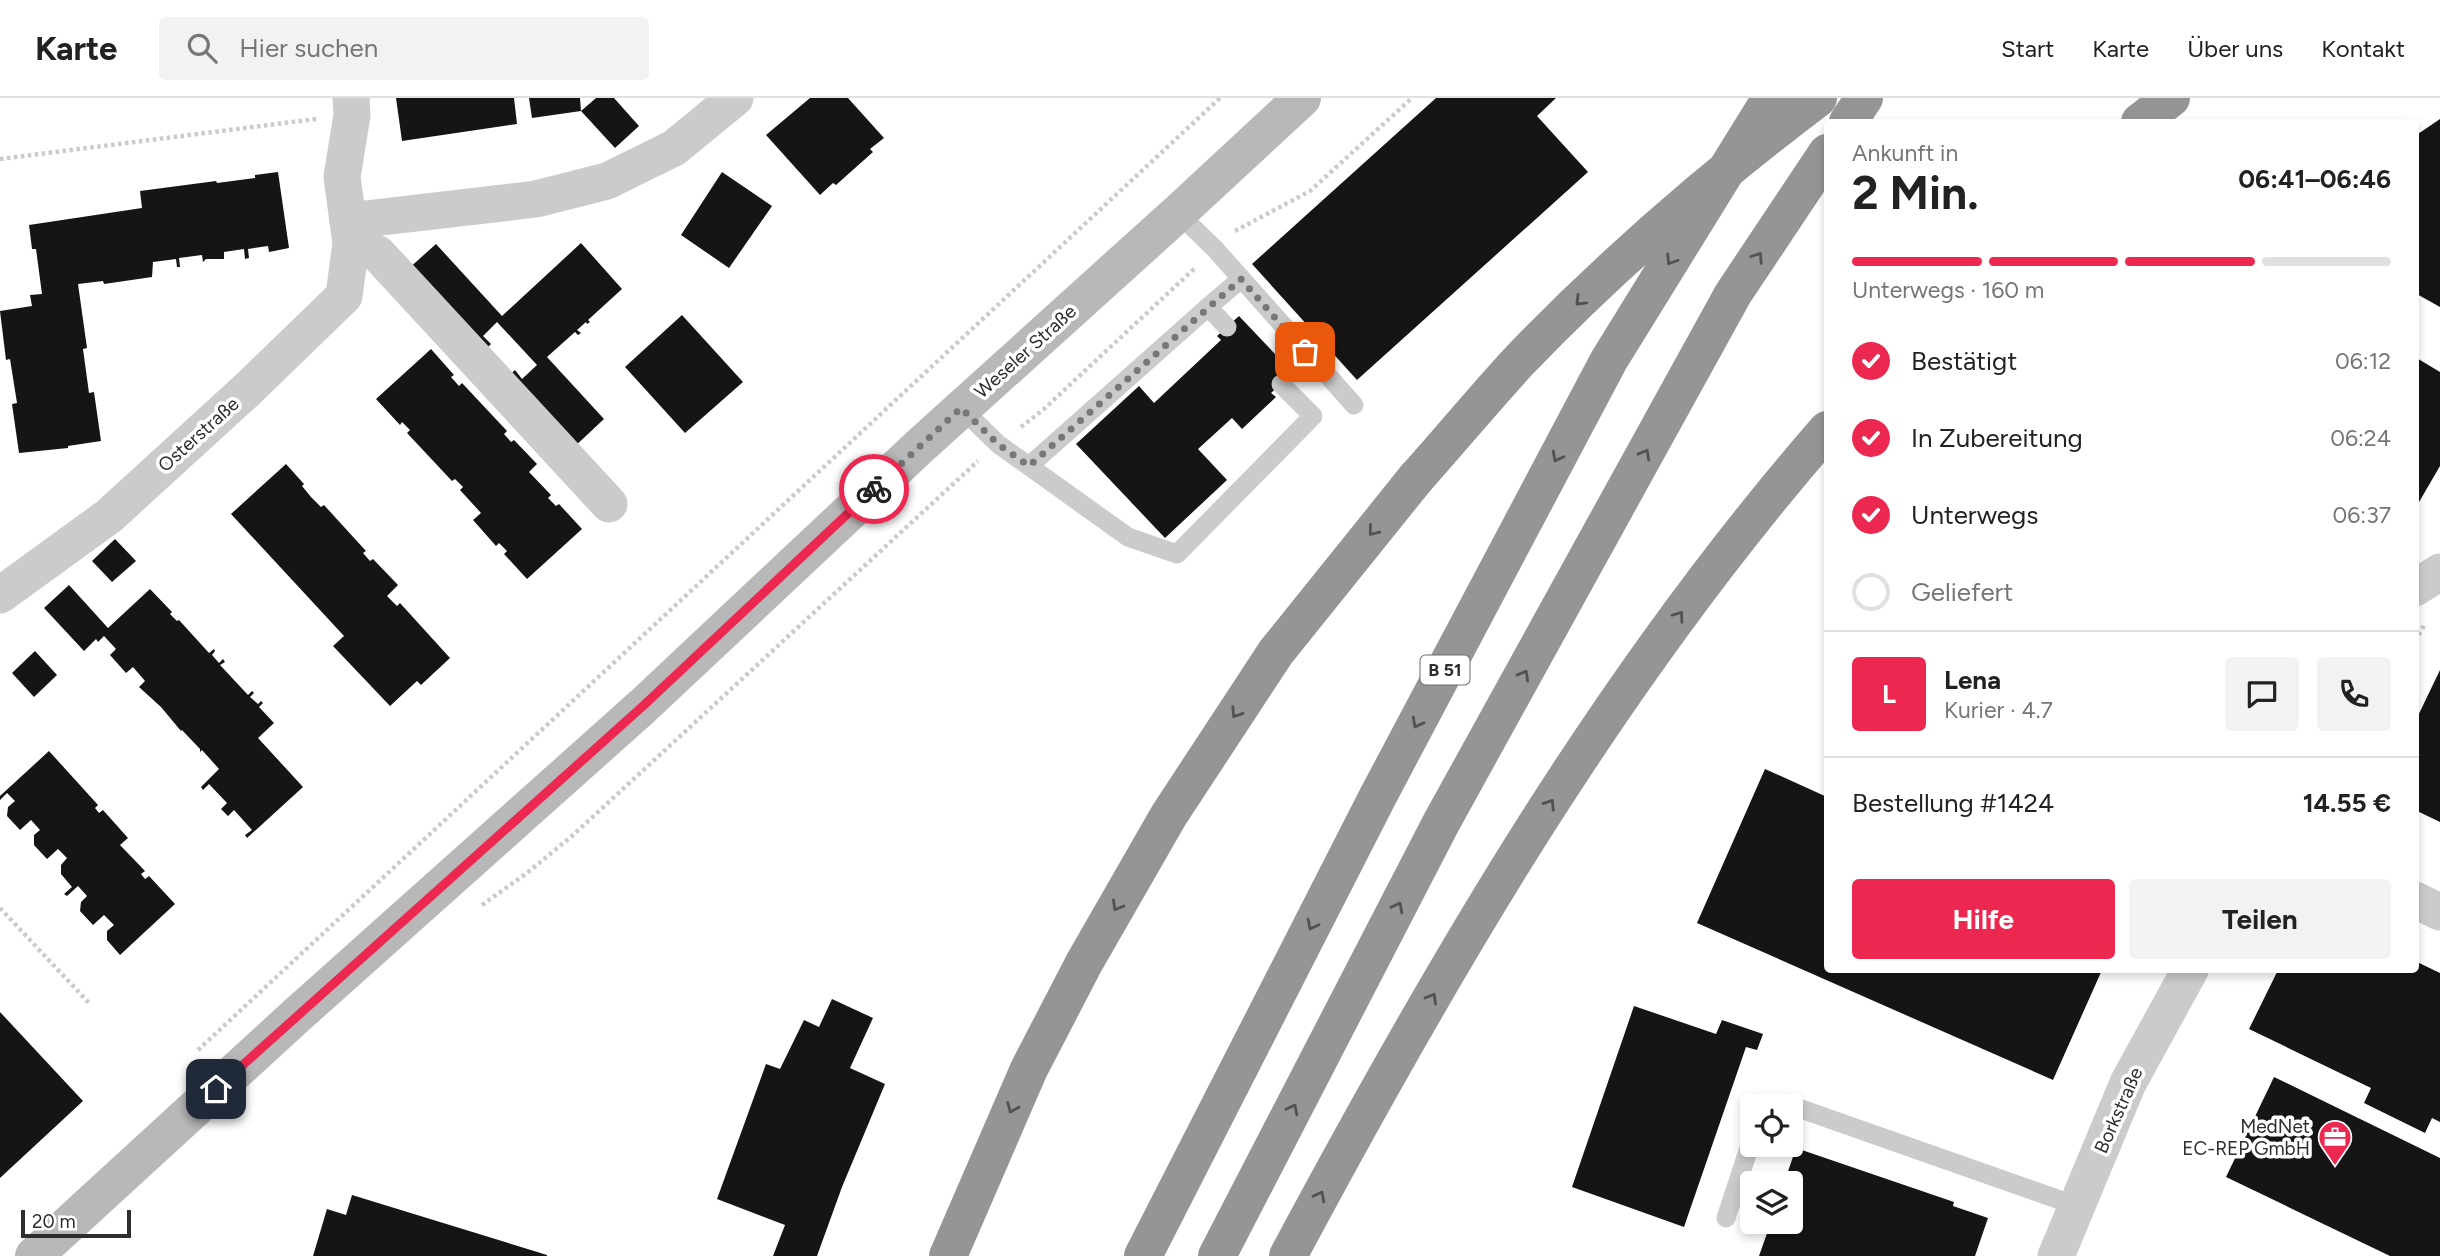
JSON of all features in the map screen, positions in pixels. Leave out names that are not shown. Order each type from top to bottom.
[{"type":"highway","name":"B 51","points":[[1143,1256],[1378,796],[1609,360],[1771,98]]},
{"type":"highway","points":[[948,1256],[1029,1069],[1084,963],[1169,815],[1276,652],[1416,478],[1518,362],[1629,254],[1746,153],[1818,98]]},
{"type":"highway","points":[[1850,119],[1864,98]]},
{"type":"highway","points":[[2144,119],[2171,98]]},
{"type":"highway","points":[[1217,1256],[1441,823],[1734,294],[1824,158]]},
{"type":"highway","points":[[1288,1256],[1366,1111],[1497,885],[1605,719],[1704,581],[1782,481],[1824,433]]},
{"type":"main road","name":"Weseler Straße","points":[[34,1256],[297,1015],[643,706],[961,408],[1302,98]]},
{"type":"street","points":[[350,232],[536,198],[607,181],[674,148],[735,98]]},
{"type":"street","name":"Osterstraße","points":[[0,595],[109,516],[247,390],[344,296],[350,232],[342,177],[351,107]]},
{"type":"street","points":[[350,232],[378,254],[609,504]]},
{"type":"street","points":[[2419,585],[2440,572]]},
{"type":"street","points":[[2419,902],[2440,912]]},
{"type":"street","name":"Borkstraße","points":[[2056,1256],[2128,1083],[2188,973]]},
{"type":"lane","points":[[1178,213],[1354,405]]},
{"type":"lane","points":[[1029,466],[1241,279]]},
{"type":"lane","points":[[1208,307],[1227,327]]},
{"type":"lane","points":[[961,408],[998,444],[1128,537],[1177,554],[1313,416],[1281,384]]},
{"type":"lane","points":[[1803,1110],[2077,1206]]},
{"type":"lane","points":[[1726,1218],[1746,1157]]},
{"type":"path","points":[[190,1058],[250,999],[956,347],[1220,98]]},
{"type":"path","points":[[0,159],[351,107]]},
{"type":"path","points":[[0,908],[89,1003]]},
{"type":"building","points":[[396,98],[514,98],[517,124],[402,141]]},
{"type":"building","points":[[529,98],[580,98],[581,111],[532,118]]},
{"type":"building","points":[[596,98],[614,98],[639,126],[615,148],[581,111]]},
{"type":"building","points":[[810,98],[848,98],[884,138],[870,149],[873,152],[836,185],[833,183],[820,195],[766,135]]},
{"type":"building","points":[[1436,98],[1556,98],[1537,116],[1588,172],[1357,380],[1252,264]]},
{"type":"building","points":[[2440,119],[2440,307],[2419,295],[2419,133]]},
{"type":"building","points":[[278,172],[289,248],[269,252],[268,246],[248,249],[249,258],[245,259],[244,249],[224,252],[224,259],[206,259],[203,262],[202,255],[179,258],[180,267],[177,267],[176,259],[153,262],[152,277],[104,284],[103,281],[78,284],[87,348],[83,349],[89,393],[94,392],[101,441],[68,448],[19,453],[12,404],[17,403],[10,359],[6,360],[0,311],[32,306],[30,295],[42,294],[36,249],[32,249],[29,225],[142,208],[140,191],[255,178],[255,175]]},
{"type":"building","points":[[722,172],[772,206],[729,268],[681,235]]},
{"type":"building","points":[[581,243],[622,289],[588,320],[590,322],[577,330],[581,333],[578,335],[575,332],[547,357],[604,419],[572,449],[506,378],[515,370],[522,379],[537,365],[497,322],[483,336],[491,344],[483,352],[407,270],[436,244],[502,316]]},
{"type":"building","points":[[682,315],[743,382],[685,433],[625,367]]},
{"type":"building","points":[[1239,316],[1293,373],[1271,393],[1276,397],[1242,429],[1232,418],[1198,449],[1227,480],[1165,538],[1076,444],[1139,386],[1154,403],[1221,340],[1217,336]]},
{"type":"building","points":[[431,349],[454,375],[451,377],[459,386],[462,383],[507,431],[504,434],[511,442],[514,440],[537,464],[529,472],[551,495],[548,498],[556,506],[559,504],[582,529],[527,579],[504,554],[507,551],[499,543],[496,546],[473,520],[481,513],[460,490],[463,487],[455,479],[452,481],[407,433],[410,430],[402,422],[400,425],[376,399]]},
{"type":"building","points":[[2419,359],[2440,372],[2440,466],[2419,502]]},
{"type":"building","points":[[286,464],[304,484],[302,486],[311,497],[321,507],[324,505],[366,551],[363,553],[370,561],[373,559],[398,585],[387,596],[397,606],[400,603],[450,658],[421,685],[417,681],[390,706],[333,646],[344,636],[231,514]]},
{"type":"building","points":[[115,539],[136,561],[112,582],[92,561]]},
{"type":"building","points":[[69,585],[108,628],[150,589],[172,612],[170,614],[179,620],[209,653],[214,649],[212,655],[219,663],[223,659],[225,662],[220,665],[248,695],[252,691],[254,693],[250,697],[258,704],[261,701],[263,703],[259,707],[274,723],[258,738],[303,787],[247,838],[245,835],[252,830],[234,810],[228,816],[221,809],[227,803],[209,784],[203,790],[201,787],[219,769],[139,687],[145,681],[133,667],[126,673],[110,655],[116,649],[104,636],[98,642],[96,639],[84,651],[44,608]]},
{"type":"building","points":[[35,651],[57,675],[34,697],[12,673]]},
{"type":"building","points":[[2440,670],[2440,822],[2419,812],[2419,714]]},
{"type":"building","points":[[49,751],[98,805],[95,808],[99,813],[103,810],[128,838],[120,845],[145,871],[141,874],[145,879],[149,876],[175,904],[120,955],[107,940],[107,931],[114,925],[104,915],[93,925],[80,911],[81,902],[87,896],[78,886],[67,896],[64,894],[72,887],[61,874],[61,865],[67,858],[58,849],[47,859],[34,845],[34,835],[40,830],[31,820],[20,830],[7,816],[8,807],[15,801],[7,793],[0,800],[0,796]]},
{"type":"building","points":[[1765,769],[1824,796],[1824,973],[2101,973],[2053,1080],[1697,923]]},
{"type":"building","points":[[2419,963],[2440,973],[2440,1122],[2432,1118],[2425,1133],[2364,1103],[2371,1088],[2249,1029],[2277,973],[2419,973]]},
{"type":"building","points":[[832,999],[873,1018],[850,1068],[885,1084],[842,1187],[817,1256],[773,1256],[785,1225],[717,1199],[766,1064],[780,1069],[804,1020],[819,1027]]},
{"type":"building","points":[[1634,1006],[1716,1034],[1722,1020],[1763,1034],[1757,1050],[1746,1047],[1684,1227],[1572,1187]]},
{"type":"building","points":[[0,1012],[83,1101],[0,1178]]},
{"type":"building","name":"MedNet EC-REP GmbH","points":[[2274,1077],[2440,1158],[2440,1256],[2390,1256],[2226,1177]]},
{"type":"building","points":[[1803,1150],[1954,1202],[1953,1206],[1988,1218],[1975,1256],[1759,1256],[1767,1234],[1803,1234],[1803,1171],[1788,1171],[1793,1157],[1803,1157]]},
{"type":"building","points":[[352,1195],[547,1256],[313,1256],[327,1209],[346,1215]]},
{"type":"way so far","points":[[874,489],[961,408],[998,444],[1029,466],[1241,279],[1305,352]]},
{"type":"place","name":"MedNet EC-REP GmbH","points":[[2335,1167]]},
{"type":"route","points":[[216,1089],[643,706],[874,489]]}]
